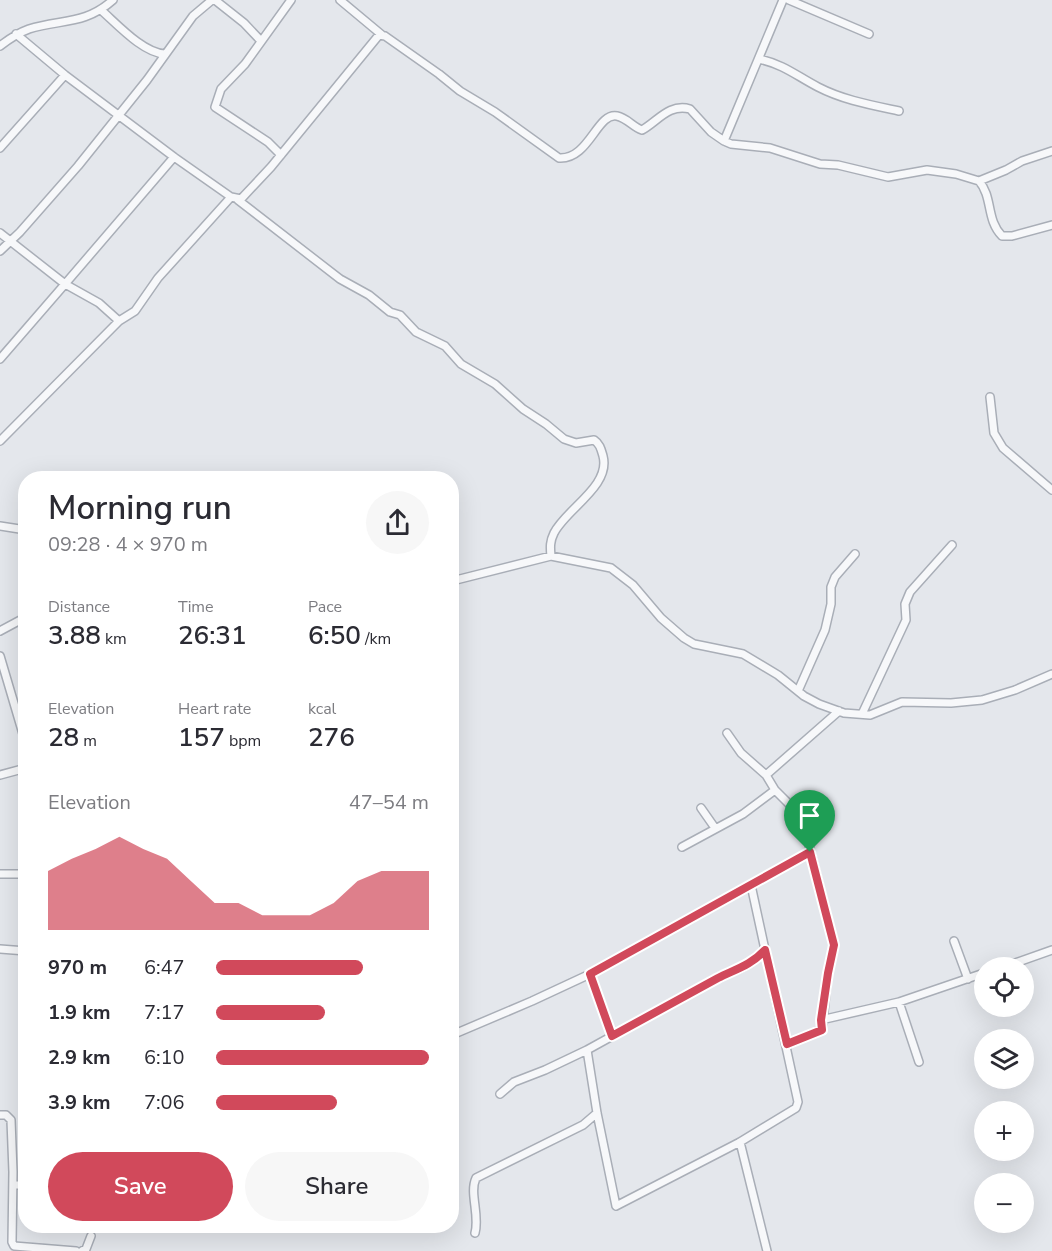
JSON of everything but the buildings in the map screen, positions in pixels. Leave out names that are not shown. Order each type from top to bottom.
[{"type":"street","points":[[0,45],[16,34],[32,28],[73,21],[101,10],[113,0]]},
{"type":"street","points":[[0,251],[36,214],[120,115],[158,63],[160,53],[193,16],[214,0],[244,23],[261,41]]},
{"type":"street","points":[[281,155],[268,142],[215,107],[221,88],[245,64],[291,0]]},
{"type":"street","points":[[340,0],[382,35],[559,158],[566,158],[580,152],[605,119],[613,116],[619,117],[642,130],[664,113],[677,108],[690,109],[711,132],[731,144],[777,149],[820,164],[838,165],[888,177],[927,170],[956,174],[979,181],[1022,161],[1052,151]]},
{"type":"street","points":[[724,141],[783,0]]},
{"type":"street","points":[[789,0],[869,34]]},
{"type":"street","points":[[101,10],[135,39],[160,53]]},
{"type":"street","points":[[16,34],[65,75],[174,158],[234,199],[340,279],[369,295],[390,312],[400,315],[416,332],[445,346],[461,364],[495,384],[522,409],[564,439],[576,443],[597,441],[603,457],[604,469],[591,490],[557,527],[550,545],[551,556]]},
{"type":"street","points":[[0,441],[119,321],[135,311],[158,278],[234,199],[241,199],[272,167],[376,36],[382,35]]},
{"type":"street","points":[[759,59],[782,65],[818,87],[848,99],[899,111]]},
{"type":"street","points":[[0,148],[65,75]]},
{"type":"street","points":[[0,359],[174,158]]},
{"type":"street","points":[[979,181],[985,190],[992,220],[1002,236],[1012,236],[1052,225]]},
{"type":"street","points":[[0,233],[65,284],[99,303],[119,321]]},
{"type":"street","points":[[990,397],[994,433],[1003,448],[1052,489]]},
{"type":"street","points":[[0,526],[18,529]]},
{"type":"street","points":[[862,714],[906,620],[905,604],[910,592],[952,545]]},
{"type":"street","points":[[798,691],[825,630],[831,604],[831,587],[835,577],[855,554]]},
{"type":"street","points":[[459,579],[551,556],[611,568],[633,585],[661,618],[684,638],[704,646],[743,654],[819,704],[839,711],[870,715],[902,702],[951,704],[982,700],[1015,690],[1052,674]]},
{"type":"street","points":[[0,631],[18,621]]},
{"type":"street","points":[[0,656],[18,717]]},
{"type":"street","points":[[766,775],[839,711]]},
{"type":"street","points":[[727,734],[741,753],[766,775],[775,790],[802,817],[834,945],[821,1020],[822,1030],[787,1044]]},
{"type":"street","points":[[0,775],[18,770]]},
{"type":"street","points":[[682,847],[743,814],[775,790]]},
{"type":"street","points":[[701,808],[715,828]]},
{"type":"street","points":[[459,1032],[590,974],[810,852]]},
{"type":"street","points":[[0,874],[18,874]]},
{"type":"street","points":[[587,1050],[616,1206],[740,1142],[796,1108],[798,1102],[787,1044],[751,885]]},
{"type":"street","points":[[954,941],[968,979]]},
{"type":"street","points":[[0,949],[18,950]]},
{"type":"street","points":[[500,1094],[522,1078],[587,1050],[721,976],[742,968],[756,960],[765,950]]},
{"type":"street","points":[[1032,957],[1052,950]]},
{"type":"street","points":[[590,974],[612,1036]]},
{"type":"street","points":[[821,1020],[899,1002],[974,977]]},
{"type":"street","points":[[899,1002],[919,1062]]},
{"type":"street","points":[[476,1233],[478,1223],[474,1190],[476,1178],[583,1125],[597,1113]]},
{"type":"street","points":[[0,1114],[6,1115],[11,1120],[12,1242],[14,1246],[76,1251]]},
{"type":"street","points":[[740,1142],[767,1251]]},
{"type":"street","points":[[13,1185],[18,1185]]},
{"type":"street","points":[[82,1251],[86,1249],[91,1236]]},
{"type":"route","points":[[810,852],[834,945],[821,1020],[822,1030],[787,1044],[765,950],[756,960],[742,968],[721,976],[612,1036],[590,974],[810,852]]}]
